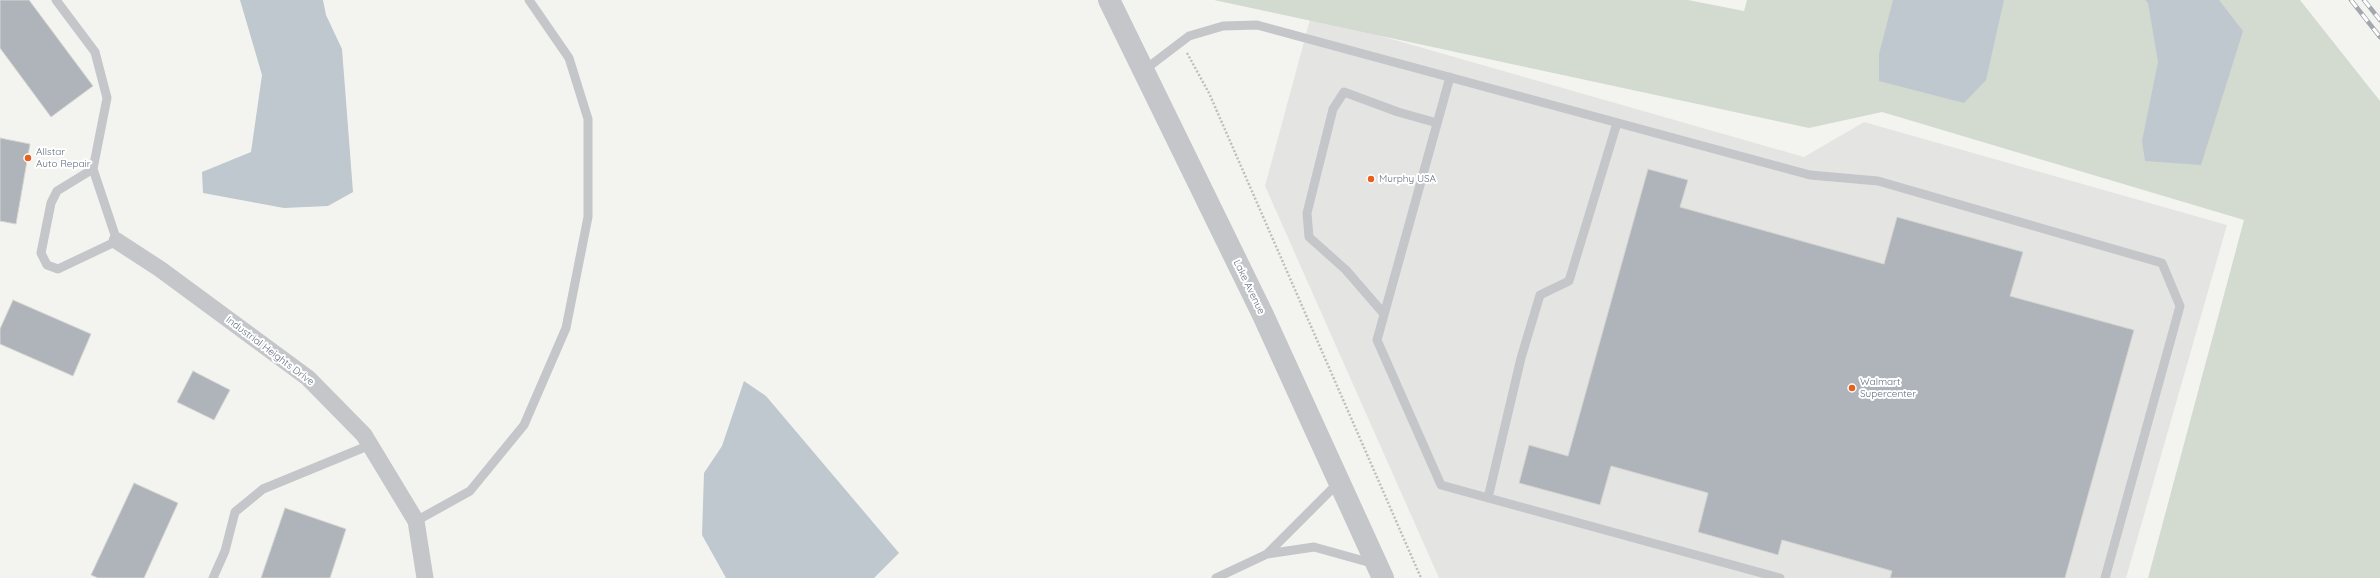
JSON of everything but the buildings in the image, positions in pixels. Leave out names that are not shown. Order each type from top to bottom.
[{"type":"street","name":"Lake Avenue","points":[[1109,0],[1263,315],[1380,571]]},
{"type":"street","name":"Industrial Heights Drive","points":[[117,241],[160,269],[308,378],[364,435],[416,521],[425,578]]},
{"type":"lane","points":[[56,0],[95,52],[107,98],[93,169],[117,241],[58,269],[47,265],[41,253],[51,203],[57,191],[93,169]]},
{"type":"lane","points":[[416,521],[470,491],[524,425],[566,328],[588,217],[588,119],[569,58],[529,0]]},
{"type":"lane","points":[[1143,70],[1189,36],[1223,26],[1257,25],[1810,175],[1878,181],[2162,263],[2180,306],[2106,578]]},
{"type":"lane","points":[[1450,77],[1377,340],[1441,485],[1780,578]]},
{"type":"lane","points":[[1384,314],[1346,270],[1309,237],[1307,213],[1333,109],[1344,92],[1398,112],[1437,123]]},
{"type":"lane","points":[[1488,498],[1521,358],[1540,295],[1568,281],[1616,123]]},
{"type":"lane","points":[[213,578],[225,551],[235,512],[263,489],[370,445]]},
{"type":"lane","points":[[1267,554],[1339,482]]},
{"type":"lane","points":[[1216,578],[1267,554],[1314,547],[1380,571]]},
{"type":"path","points":[[1180,42],[1209,93],[1421,578]]},
{"type":"shaded area","points":[[240,0],[323,0],[326,15],[342,49],[353,192],[328,206],[284,208],[203,193],[202,172],[251,152],[262,75]]},
{"type":"shaded area","points":[[1214,0],[1688,0],[1744,11],[1747,0],[2300,0],[2380,101],[2380,578],[2148,578],[2244,220],[1882,112],[1809,128]]},
{"type":"shaded area","points":[[1893,0],[2004,0],[1986,80],[1964,103],[1879,81],[1879,54]]},
{"type":"shaded area","points":[[2145,0],[2219,0],[2243,31],[2201,165],[2145,161],[2142,141],[2158,62],[2148,3]]},
{"type":"shaded area","points":[[1311,16],[1804,157],[1864,122],[2227,225],[2126,578],[1439,578],[1265,186]]},
{"type":"shaded area","points":[[744,381],[766,396],[899,553],[874,578],[726,578],[702,535],[704,473],[722,446]]},
{"type":"railway","points":[[2351,0],[2380,37]]},
{"type":"railway","points":[[2364,0],[2380,20]]},
{"type":"place","name":"Allstar Auto Repair","points":[[28,158]]},
{"type":"place","name":"Murphy USA","points":[[1371,179]]},
{"type":"place","name":"Walmart Supercenter","points":[[1852,388]]}]
